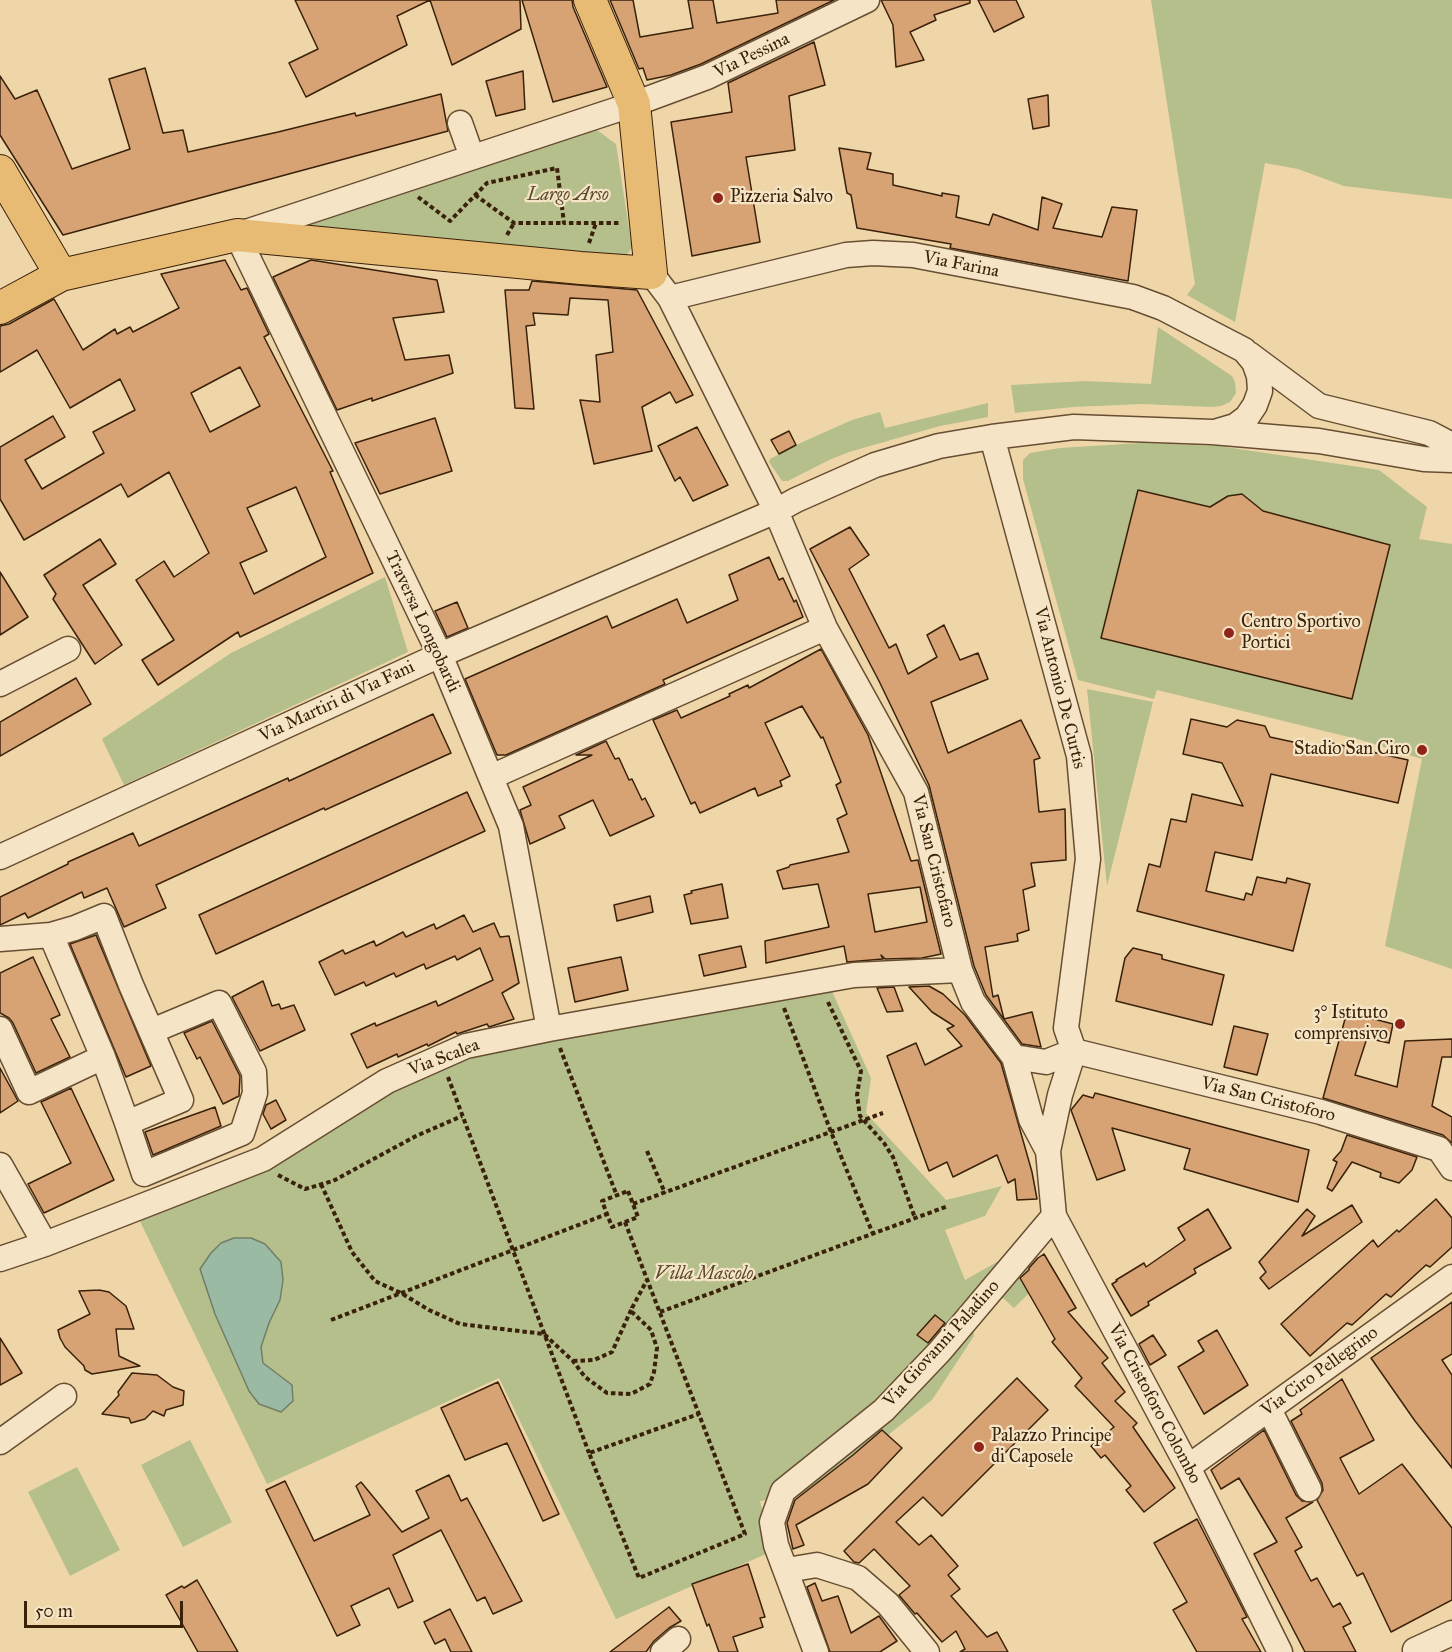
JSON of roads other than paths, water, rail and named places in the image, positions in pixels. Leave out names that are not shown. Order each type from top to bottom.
[{"type":"main road","points":[[0,308],[61,275],[237,235],[651,273],[634,104],[590,0]]},
{"type":"main road","points":[[0,171],[61,275]]},
{"type":"street","name":"Via Pessina","points":[[634,104],[707,78],[867,0]]},
{"type":"street","points":[[237,235],[634,104]]},
{"type":"street","points":[[460,123],[472,157]]},
{"type":"street","name":"Traversa Longobardi","points":[[237,235],[440,655],[511,826],[553,1035]]},
{"type":"street","name":"Via Farina","points":[[670,298],[846,255],[873,253],[913,255],[1133,297],[1163,308],[1244,350],[1319,406],[1429,433],[1452,445]]},
{"type":"street","points":[[651,273],[670,298]]},
{"type":"street","name":"Via San Cristofaro","points":[[670,298],[776,511],[825,628],[916,792],[960,970],[973,1002],[1014,1057]]},
{"type":"street","points":[[1212,432],[1235,426],[1247,417],[1256,405],[1260,391],[1259,376],[1254,362],[1244,350]]},
{"type":"street","points":[[776,511],[875,465],[939,446],[992,436],[1074,427],[1212,432],[1318,441],[1424,459],[1452,460]]},
{"type":"street","name":"Via Antonio De Curtis","points":[[992,436],[1079,756],[1088,859],[1066,1028],[1074,1051]]},
{"type":"street","name":"Via Martiri di Via Fani","points":[[0,857],[440,655],[776,511]]},
{"type":"street","points":[[490,777],[825,628]]},
{"type":"street","points":[[0,684],[68,649]]},
{"type":"street","points":[[0,939],[51,935],[104,916],[182,1100],[128,1124]]},
{"type":"street","points":[[51,935],[104,1057],[144,1174],[242,1133],[255,1093],[254,1072],[219,1003],[152,1031]]},
{"type":"street","name":"Via Scalea","points":[[0,1259],[45,1244],[263,1159],[387,1081],[466,1046],[553,1035],[854,975],[960,970]]},
{"type":"street","points":[[0,1029],[29,1092],[104,1057]]},
{"type":"street","points":[[1048,1151],[1031,1119],[1014,1057],[1046,1062],[1074,1051]]},
{"type":"street","points":[[1048,1151],[1060,1095],[1074,1051]]},
{"type":"street","name":"Via San Cristoforo","points":[[1074,1051],[1322,1112],[1439,1149],[1452,1168]]},
{"type":"street","name":"Via Cristoforo Colombo","points":[[1048,1151],[1054,1216],[1188,1467],[1280,1652]]},
{"type":"street","points":[[0,1165],[45,1244]]},
{"type":"street","name":"Via Giovanni Paladino","points":[[816,1652],[776,1545],[772,1522],[783,1491],[884,1410],[940,1351],[1054,1216]]},
{"type":"street","name":"Via Ciro Pellegrino","points":[[1188,1467],[1452,1277]]},
{"type":"street","points":[[0,1442],[64,1396]]},
{"type":"street","points":[[1269,1409],[1310,1489]]},
{"type":"street","points":[[787,1570],[817,1565],[858,1578],[888,1604],[927,1652]]},
{"type":"street","points":[[1415,1650],[1452,1633]]},
{"type":"place","name":"Pizzeria Salvo","points":[[718,198]]},
{"type":"place","name":"Centro Sportivo Portici","points":[[1229,633]]},
{"type":"place","name":"Stadio San Ciro","points":[[1422,750]]},
{"type":"place","name":"3° Istituto comprensivo","points":[[1400,1024]]},
{"type":"place","name":"Palazzo Principe di Caposele","points":[[979,1447]]},
{"type":"park label","name":"Largo Arso","points":[[568,196]]},
{"type":"park label","name":"Villa Mascolo","points":[[704,1275]]}]
